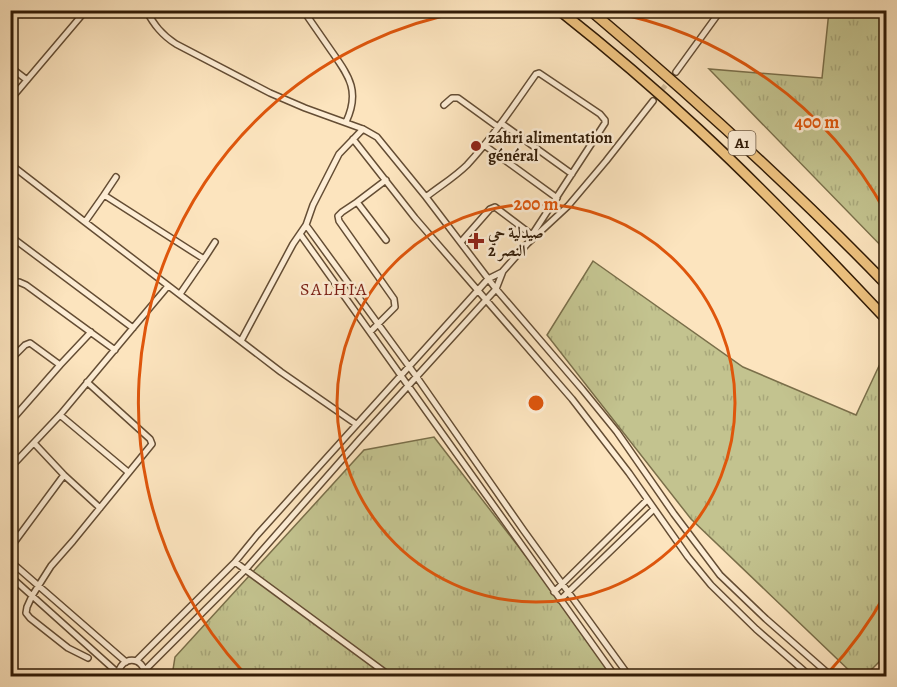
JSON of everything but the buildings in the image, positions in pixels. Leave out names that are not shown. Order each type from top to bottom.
[{"type":"highway","name":"A1","points":[[560,10],[698,129],[771,199],[886,319]]},
{"type":"highway","name":"A1","points":[[590,10],[661,70],[739,141],[817,214],[886,284]]},
{"type":"street","points":[[146,10],[165,37],[176,44],[270,93],[346,122],[377,137],[496,289],[617,432],[686,531],[720,575],[766,620],[831,676]]},
{"type":"street","points":[[303,10],[349,75],[352,102],[346,122]]},
{"type":"street","points":[[676,72],[721,10]]},
{"type":"street","points":[[10,100],[82,11]]},
{"type":"street","points":[[10,67],[27,80]]},
{"type":"street","points":[[426,197],[467,165],[538,72],[600,114],[605,120],[604,127],[527,244]]},
{"type":"street","points":[[444,105],[452,98],[458,98],[572,174]]},
{"type":"street","points":[[10,576],[118,675],[122,664],[136,661],[235,562],[488,279],[503,271],[527,244],[568,206],[653,101]]},
{"type":"street","points":[[241,341],[293,244],[306,225],[313,205],[339,154],[363,129]]},
{"type":"street","points":[[353,139],[415,218],[572,399],[711,585],[756,629],[810,676]]},
{"type":"street","points":[[484,145],[557,198]]},
{"type":"street","points":[[10,164],[281,372],[356,424]]},
{"type":"street","points":[[85,222],[116,177]]},
{"type":"street","points":[[370,332],[395,307],[394,299],[338,216],[386,180]]},
{"type":"street","points":[[104,195],[204,259]]},
{"type":"street","points":[[357,202],[386,240]]},
{"type":"street","points":[[460,242],[490,209],[495,207],[532,235]]},
{"type":"street","points":[[306,225],[629,676]]},
{"type":"street","points":[[300,234],[615,676]]},
{"type":"street","points":[[10,236],[133,328]]},
{"type":"street","points":[[180,294],[215,242]]},
{"type":"street","points":[[136,661],[140,663],[145,673],[245,570],[496,289],[503,271]]},
{"type":"street","points":[[10,282],[26,285],[115,350]]},
{"type":"street","points":[[10,468],[60,415],[168,286]]},
{"type":"street","points":[[10,422],[91,332]]},
{"type":"street","points":[[10,360],[30,343],[60,365]]},
{"type":"street","points":[[87,382],[151,440],[151,446],[51,566],[27,607],[30,618],[68,648],[88,658]]},
{"type":"street","points":[[60,415],[128,472]]},
{"type":"street","points":[[34,443],[100,508]]},
{"type":"street","points":[[10,548],[64,475]]},
{"type":"street","points":[[554,592],[647,500]]},
{"type":"street","points":[[560,600],[654,509]]},
{"type":"street","points":[[10,561],[126,662]]},
{"type":"street","points":[[235,562],[390,676]]},
{"type":"green space","points":[[829,11],[886,11],[886,251],[709,69],[822,78]]},
{"type":"green space","points":[[593,261],[743,367],[856,415],[886,351],[886,584],[880,593],[886,605],[886,655],[865,676],[855,676],[691,519],[547,335]]},
{"type":"green space","points":[[434,437],[618,676],[172,676],[175,657],[364,450]]},
{"type":"tunnel","points":[[653,101],[676,72]]},
{"type":"place","name":"zahri alimentation général","points":[[476,146]]},
{"type":"place","name":"صيدلية حي النصر 2","points":[[476,241]]},
{"type":"district","name":"SALHIA","points":[[334,289]]}]
